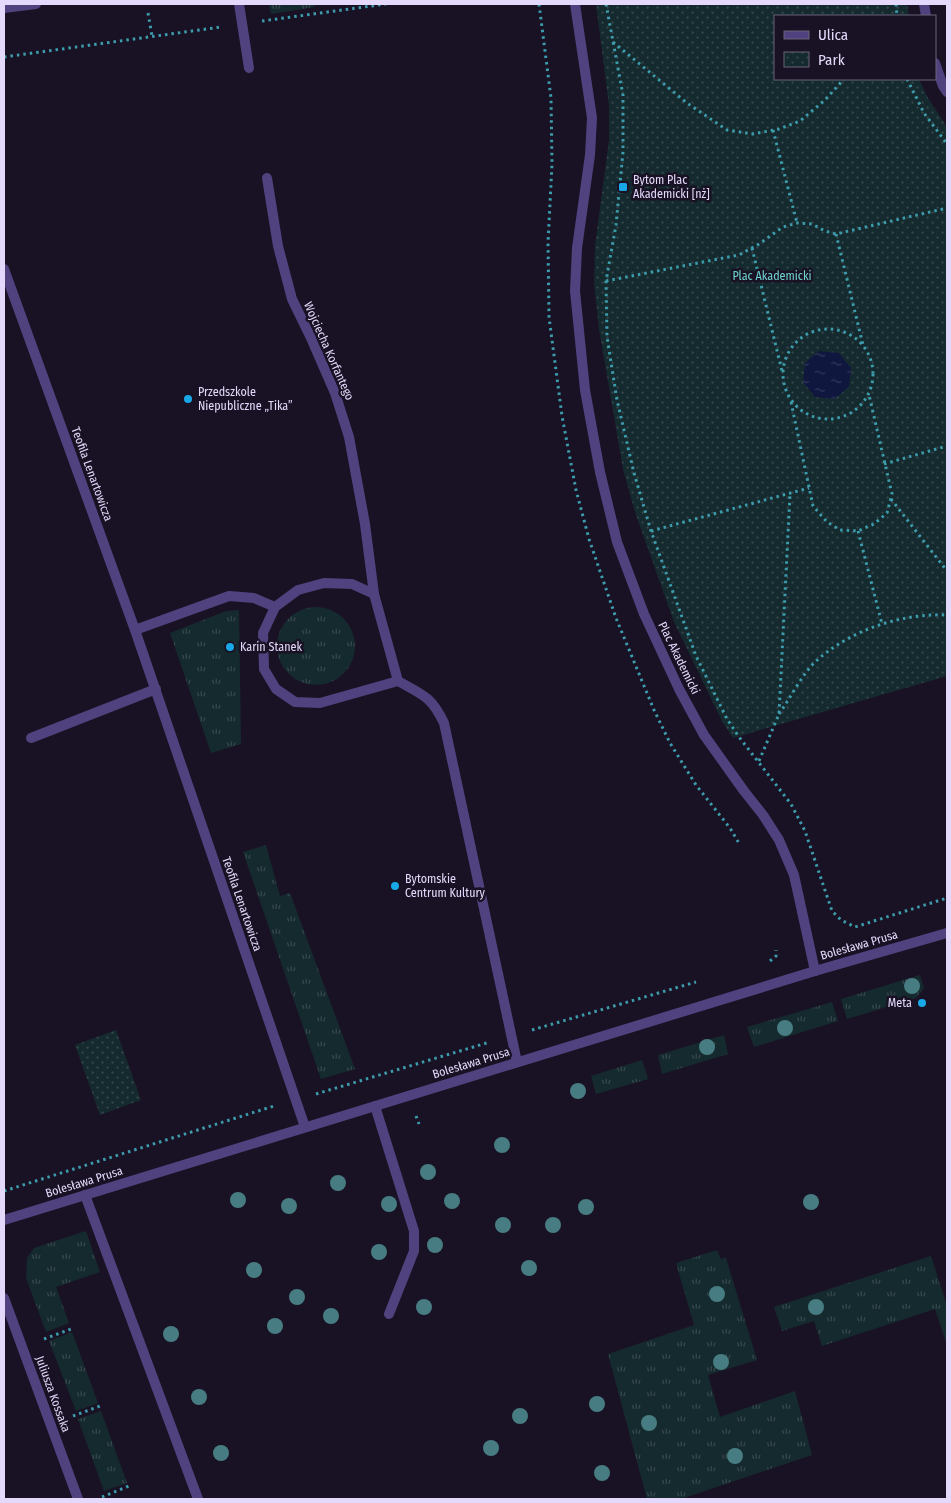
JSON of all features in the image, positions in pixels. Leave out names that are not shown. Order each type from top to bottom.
[{"type":"street","points":[[4,8],[36,4]]},
{"type":"street","points":[[239,4],[249,68]]},
{"type":"street","name":"Plac Akademicki","points":[[574,4],[592,118],[590,155],[577,248],[576,300],[585,390],[600,472],[617,542],[644,614],[678,689],[704,735],[763,815],[779,840],[794,875],[814,971]]},
{"type":"street","points":[[936,66],[947,92]]},
{"type":"street","name":"Wojciecha Korfantego","points":[[267,178],[278,246],[292,299],[335,393],[349,437],[365,524],[374,594]]},
{"type":"street","name":"Teofila Lenartowicza","points":[[4,269],[136,630],[305,1127]]},
{"type":"street","points":[[398,681],[374,594],[352,584],[324,582],[298,590],[275,606],[263,633],[264,669],[276,689],[295,702],[320,703],[398,681],[430,699],[437,709],[444,723],[517,1062]]},
{"type":"street","points":[[136,630],[229,596],[254,598],[275,606]]},
{"type":"street","points":[[31,738],[156,689]]},
{"type":"street","name":"Bolesława Prusa","points":[[4,1220],[814,971],[947,933]]},
{"type":"street","points":[[375,1106],[414,1231],[414,1251],[389,1314]]},
{"type":"street","points":[[85,1195],[198,1499]]},
{"type":"street","name":"Juliusza Kossaka","points":[[4,1298],[78,1499]]},
{"type":"path","points":[[4,57],[386,4]]},
{"type":"path","points":[[606,4],[623,95],[623,152],[616,225],[606,281],[607,337],[634,473],[651,531],[696,656],[727,719],[791,804],[805,831],[832,911],[841,920],[855,927],[947,898]]},
{"type":"path","points":[[148,13],[152,36]]},
{"type":"path","points":[[613,42],[687,103],[727,130],[753,134],[800,121],[825,100],[843,80]]},
{"type":"path","points":[[908,80],[924,113],[947,144]]},
{"type":"path","points":[[773,130],[797,223]]},
{"type":"path","points":[[606,281],[739,255],[783,227],[797,223],[812,224],[836,234],[947,208]]},
{"type":"path","points":[[791,402],[807,415],[824,420],[842,418],[858,409],[868,395],[873,380],[871,360],[863,345],[836,234]]},
{"type":"path","points":[[752,248],[782,371],[784,389],[791,402],[813,506],[827,522],[840,530],[858,531],[874,524],[887,513],[891,499],[892,494],[868,395]]},
{"type":"path","points":[[782,371],[787,354],[798,340],[814,331],[834,329],[848,333],[863,345]]},
{"type":"path","points":[[884,464],[947,446]]},
{"type":"path","points":[[651,531],[810,488]]},
{"type":"path","points":[[779,714],[790,494]]},
{"type":"path","points":[[891,499],[947,571]]},
{"type":"path","points":[[858,531],[882,624]]},
{"type":"path","points":[[759,762],[779,714],[812,665],[840,642],[882,624],[930,614],[947,616]]},
{"type":"path","points":[[761,963],[770,961],[776,956],[776,950]]},
{"type":"path","points":[[4,1191],[296,1100],[698,981]]},
{"type":"path","points":[[44,1339],[71,1329]]},
{"type":"path","points":[[72,1416],[100,1406]]},
{"type":"path","points":[[102,1497],[129,1486]]},
{"type":"green space","points":[[269,4],[314,4],[315,7],[271,14]]},
{"type":"green space","name":"Plac Akademicki","points":[[596,4],[907,4],[909,15],[774,15],[774,80],[919,80],[928,98],[947,127],[947,676],[733,738],[722,721],[674,622],[635,512],[623,469],[599,329],[594,284],[595,246],[609,140],[609,106]]},
{"type":"green space","points":[[316,607],[331,610],[343,619],[352,631],[355,646],[352,661],[343,673],[331,682],[316,685],[301,682],[289,673],[280,661],[277,646],[280,631],[289,619],[301,610]]},
{"type":"green space","points":[[239,610],[241,744],[211,753],[170,633],[226,611]]},
{"type":"green space","points":[[266,845],[280,896],[290,893],[355,1069],[321,1079],[243,852]]},
{"type":"green space","points":[[920,975],[924,988],[916,998],[847,1019],[841,999]]},
{"type":"green space","points":[[832,1002],[838,1021],[754,1047],[747,1027]]},
{"type":"green space","points":[[116,1030],[141,1100],[100,1115],[75,1045]]},
{"type":"green space","points":[[724,1035],[728,1054],[662,1074],[658,1055]]},
{"type":"green space","points":[[642,1060],[648,1079],[596,1094],[591,1076]]},
{"type":"green space","points":[[86,1231],[100,1272],[56,1287],[69,1323],[46,1332],[26,1278],[27,1258],[34,1248]]},
{"type":"green space","points":[[717,1250],[721,1259],[726,1258],[757,1360],[708,1375],[720,1417],[795,1391],[812,1455],[681,1499],[647,1499],[608,1354],[694,1325],[676,1263]]},
{"type":"green space","points":[[931,1256],[947,1306],[947,1345],[935,1309],[822,1346],[814,1321],[782,1331],[774,1307]]},
{"type":"green space","points":[[72,1332],[98,1403],[76,1411],[49,1341]]},
{"type":"green space","points":[[101,1411],[127,1483],[104,1491],[78,1419]]},
{"type":"water","points":[[819,351],[839,353],[851,368],[849,387],[834,399],[815,397],[803,382],[805,363]]},
{"type":"place","name":"Bytom Plac Akademicki [nż]","points":[[623,187]]},
{"type":"place","name":"Przedszkole Niepubliczne „Tika”","points":[[188,399]]},
{"type":"place","name":"Karin Stanek","points":[[230,647]]},
{"type":"place","name":"Bytomskie Centrum Kultury","points":[[395,886]]},
{"type":"place","name":"Meta","points":[[922,1003]]}]
